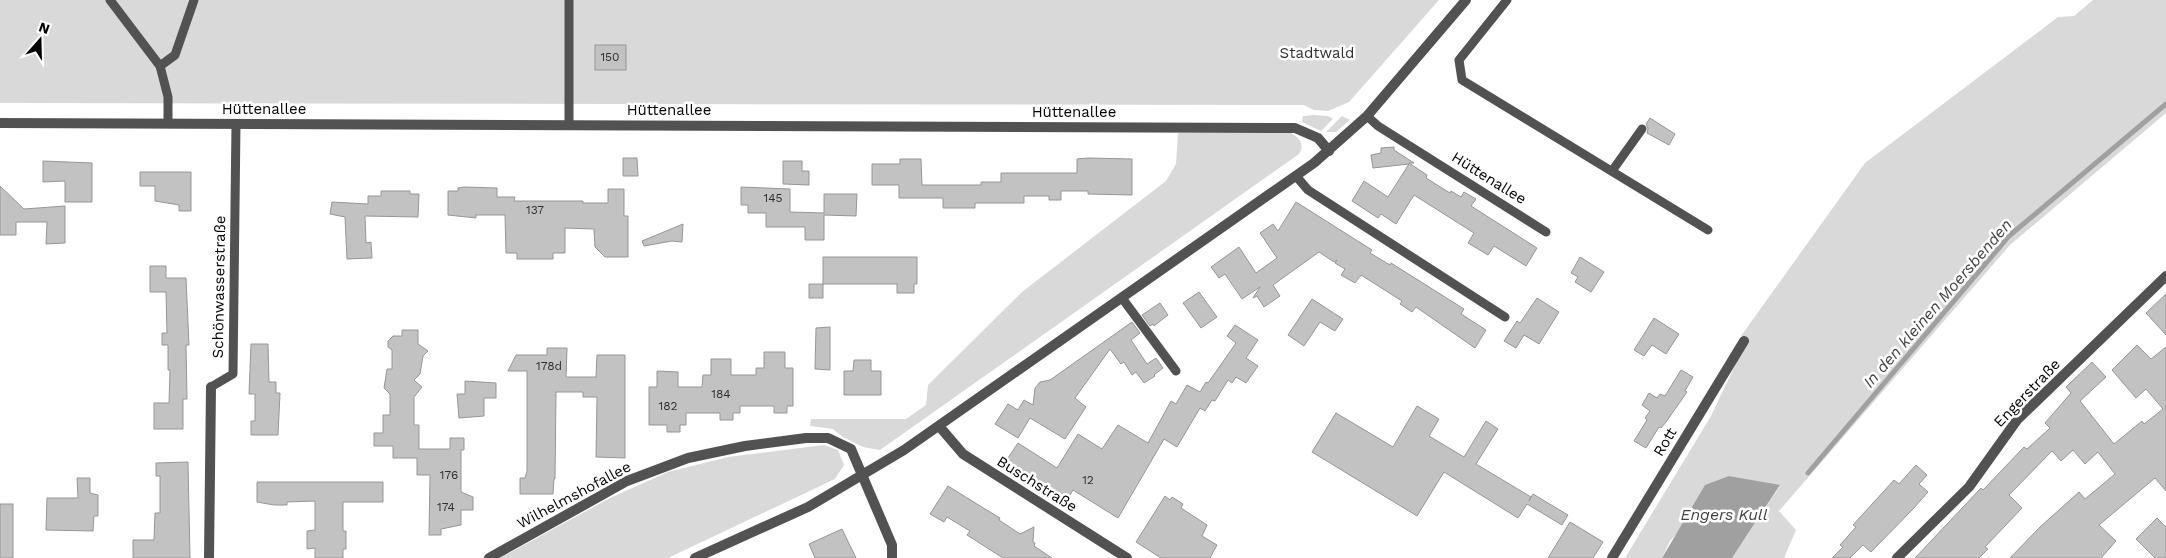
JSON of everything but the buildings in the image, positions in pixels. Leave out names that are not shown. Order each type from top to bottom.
[{"type":"street","points":[[695,558],[808,507],[864,476],[1296,176],[1329,151],[1367,116],[1466,0]]},
{"type":"street","name":"Hüttenallee","points":[[0,123],[1295,128],[1318,138],[1329,151]]},
{"type":"street","name":"Engerstraße","points":[[1897,558],[1969,486],[2017,420],[2166,276]]},
{"type":"street","name":"Rott","points":[[1612,558],[1744,341]]},
{"type":"street","name":"Schönwasserstraße","points":[[209,558],[211,387]]},
{"type":"street","name":"Buschstraße","points":[[938,426],[963,454],[1127,558]]},
{"type":"street","name":"Wilhelmshofallee","points":[[490,558],[627,481],[688,458],[745,446],[806,438],[828,438],[851,449],[892,545],[892,558]]},
{"type":"lane","points":[[110,0],[160,66],[168,97],[168,123]]},
{"type":"lane","points":[[160,66],[175,55],[194,0]]},
{"type":"lane","points":[[569,0],[569,124]]},
{"type":"lane","points":[[1507,0],[1459,60],[1462,80],[1708,230]]},
{"type":"lane","name":"Hüttenallee","points":[[1367,116],[1378,126],[1546,232]]},
{"type":"lane","name":"Schönwasserstraße","points":[[211,387],[233,374],[236,124]]},
{"type":"lane","points":[[1612,171],[1642,129]]},
{"type":"lane","points":[[1296,176],[1308,190],[1505,317]]},
{"type":"lane","points":[[1122,298],[1176,371]]},
{"type":"green space","name":"Stadtwald","points":[[0,0],[1439,0],[1349,102],[1328,111],[1314,110],[1304,105],[0,103]]},
{"type":"green space","points":[[2093,0],[2166,0],[2166,113],[2010,245],[1779,511],[1796,530],[1784,558],[1732,558],[1780,486],[1729,476],[1670,541],[1662,558],[1625,558],[1711,416],[1747,340],[1741,336],[1865,163],[2058,17],[2074,16]]},
{"type":"green space","points":[[1303,116],[1328,116],[1333,119],[1321,131],[1302,122]]},
{"type":"green space","points":[[1342,116],[1350,120],[1336,132],[1326,132]]},
{"type":"green space","points":[[1178,133],[1291,133],[1299,139],[1302,148],[1299,154],[880,450],[863,447],[843,437],[833,429],[810,426],[811,419],[906,419],[926,405],[928,385],[1022,292],[1166,181],[1176,164]]},
{"type":"green space","points":[[824,445],[838,450],[844,465],[835,479],[668,558],[500,558],[610,498],[668,472],[728,457]]},
{"type":"water","name":"Engers Kull","points":[[1729,476],[1780,485],[1732,558],[1662,558],[1705,485]]},
{"type":"waterway","name":"In den kleinen Moersbenden","points":[[1808,473],[2009,236],[2166,104]]}]
